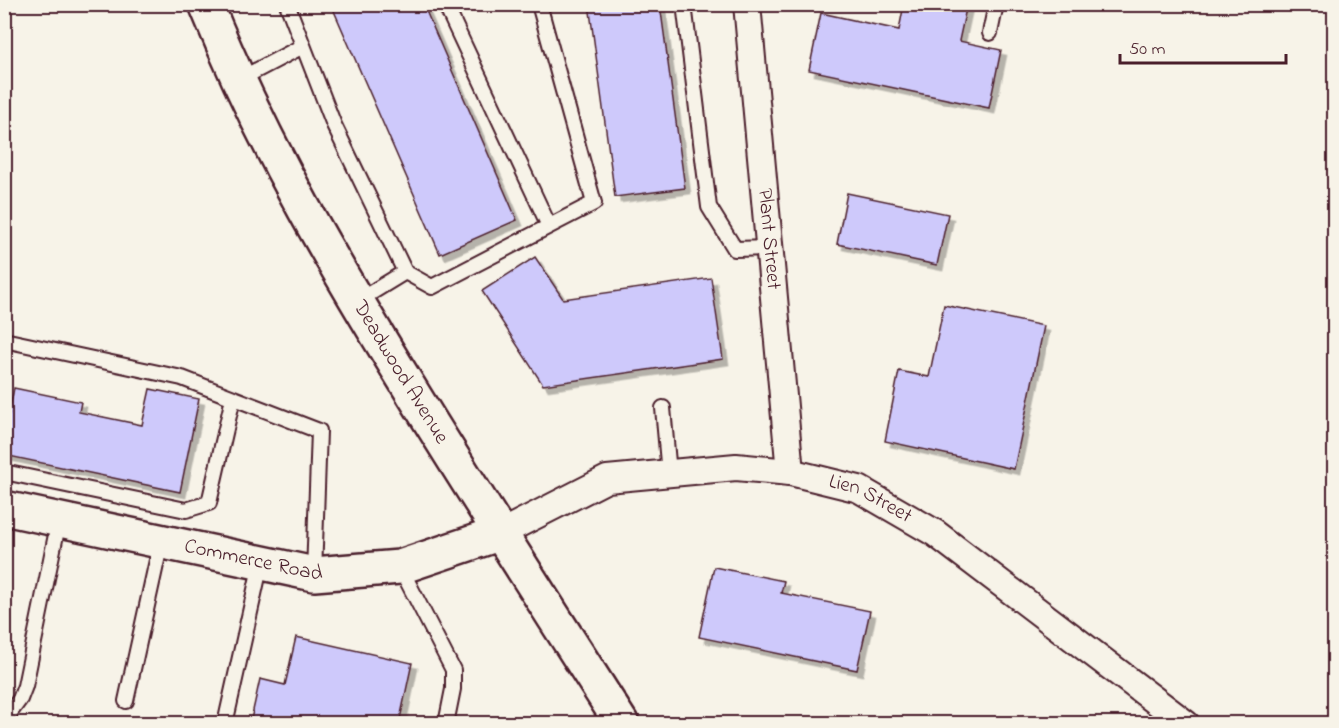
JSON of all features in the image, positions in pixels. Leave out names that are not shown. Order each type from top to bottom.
[{"type":"main road","name":"Deadwood Avenue","points":[[206,4],[238,80],[305,214],[356,302],[622,723]]},
{"type":"main road","name":"Commerce Road","points":[[4,508],[314,574],[400,567],[501,533]]},
{"type":"street","name":"Plant Street","points":[[747,4],[790,472]]},
{"type":"street","name":"Lien Street","points":[[501,533],[607,479],[736,468],[790,472],[859,489],[935,533],[1186,723]]},
{"type":"lane","points":[[287,4],[334,125],[405,272],[432,286],[594,203],[539,4]]},
{"type":"lane","points":[[445,4],[549,226]]},
{"type":"lane","points":[[684,4],[709,207],[735,249],[769,249]]},
{"type":"lane","points":[[990,33],[996,4]]},
{"type":"lane","points":[[238,80],[303,45]]},
{"type":"lane","points":[[356,302],[405,272]]},
{"type":"lane","points":[[4,340],[182,378],[319,431],[314,574]]},
{"type":"lane","points":[[4,472],[186,510],[209,503],[233,398]]},
{"type":"lane","points":[[663,408],[669,474]]},
{"type":"lane","points":[[4,721],[20,699],[25,686],[58,520]]},
{"type":"lane","points":[[126,701],[160,542]]},
{"type":"lane","points":[[225,723],[261,563]]},
{"type":"lane","points":[[400,567],[453,670],[453,688],[446,723]]},
{"type":"building","points":[[331,4],[423,4],[517,220],[440,254]]},
{"type":"building","points":[[589,4],[660,4],[685,188],[615,197]]},
{"type":"building","points":[[904,4],[967,4],[959,41],[1001,50],[989,108],[809,70],[821,13],[899,30]]},
{"type":"building","points":[[847,193],[948,214],[937,265],[837,244]]},
{"type":"building","points":[[535,257],[563,299],[711,278],[723,359],[543,385],[482,291]]},
{"type":"building","points":[[944,305],[1044,326],[1014,469],[885,441],[899,371],[929,377]]},
{"type":"building","points":[[14,388],[81,402],[79,412],[142,425],[150,389],[199,399],[180,492],[4,455],[4,436]]},
{"type":"building","points":[[714,567],[784,581],[781,593],[870,611],[857,670],[699,637]]},
{"type":"building","points":[[296,637],[412,663],[399,724],[250,724],[260,679],[285,685]]}]
